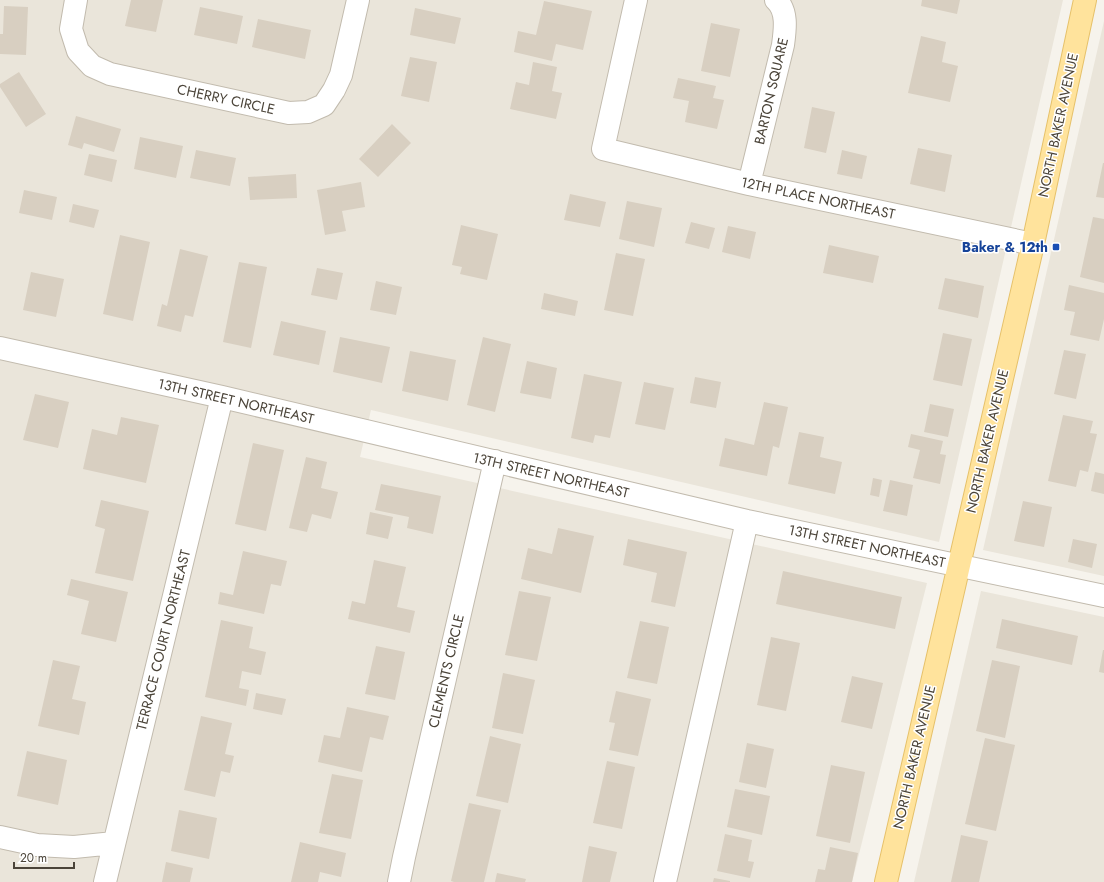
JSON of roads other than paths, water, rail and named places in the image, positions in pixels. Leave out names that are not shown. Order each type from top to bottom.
[{"type":"main road","name":"NORTH BAKER AVENUE","points":[[886,882],[1032,244],[1085,0]]},
{"type":"street","name":"CHERRY CIRCLE","points":[[76,0],[71,29],[78,52],[92,66],[110,74],[289,113],[308,112],[324,105],[334,90],[341,75],[358,0]]},
{"type":"street","name":"12TH PLACE NORTHEAST","points":[[636,0],[604,149],[749,184],[1032,244]]},
{"type":"street","name":"BARTON SQUARE","points":[[749,184],[783,45],[785,23],[781,4],[776,0]]},
{"type":"street","name":"13TH STREET NORTHEAST","points":[[0,348],[495,461],[747,521],[1104,596]]},
{"type":"street","name":"TERRACE COURT NORTHEAST","points":[[105,882],[222,398]]},
{"type":"street","name":"CLEMENTS CIRCLE","points":[[399,882],[405,849],[495,461]]},
{"type":"street","points":[[665,882],[747,521]]},
{"type":"street","points":[[0,838],[44,846],[74,847],[114,843]]},
{"type":"place","name":"Baker & 12th","points":[[1056,247]]}]
